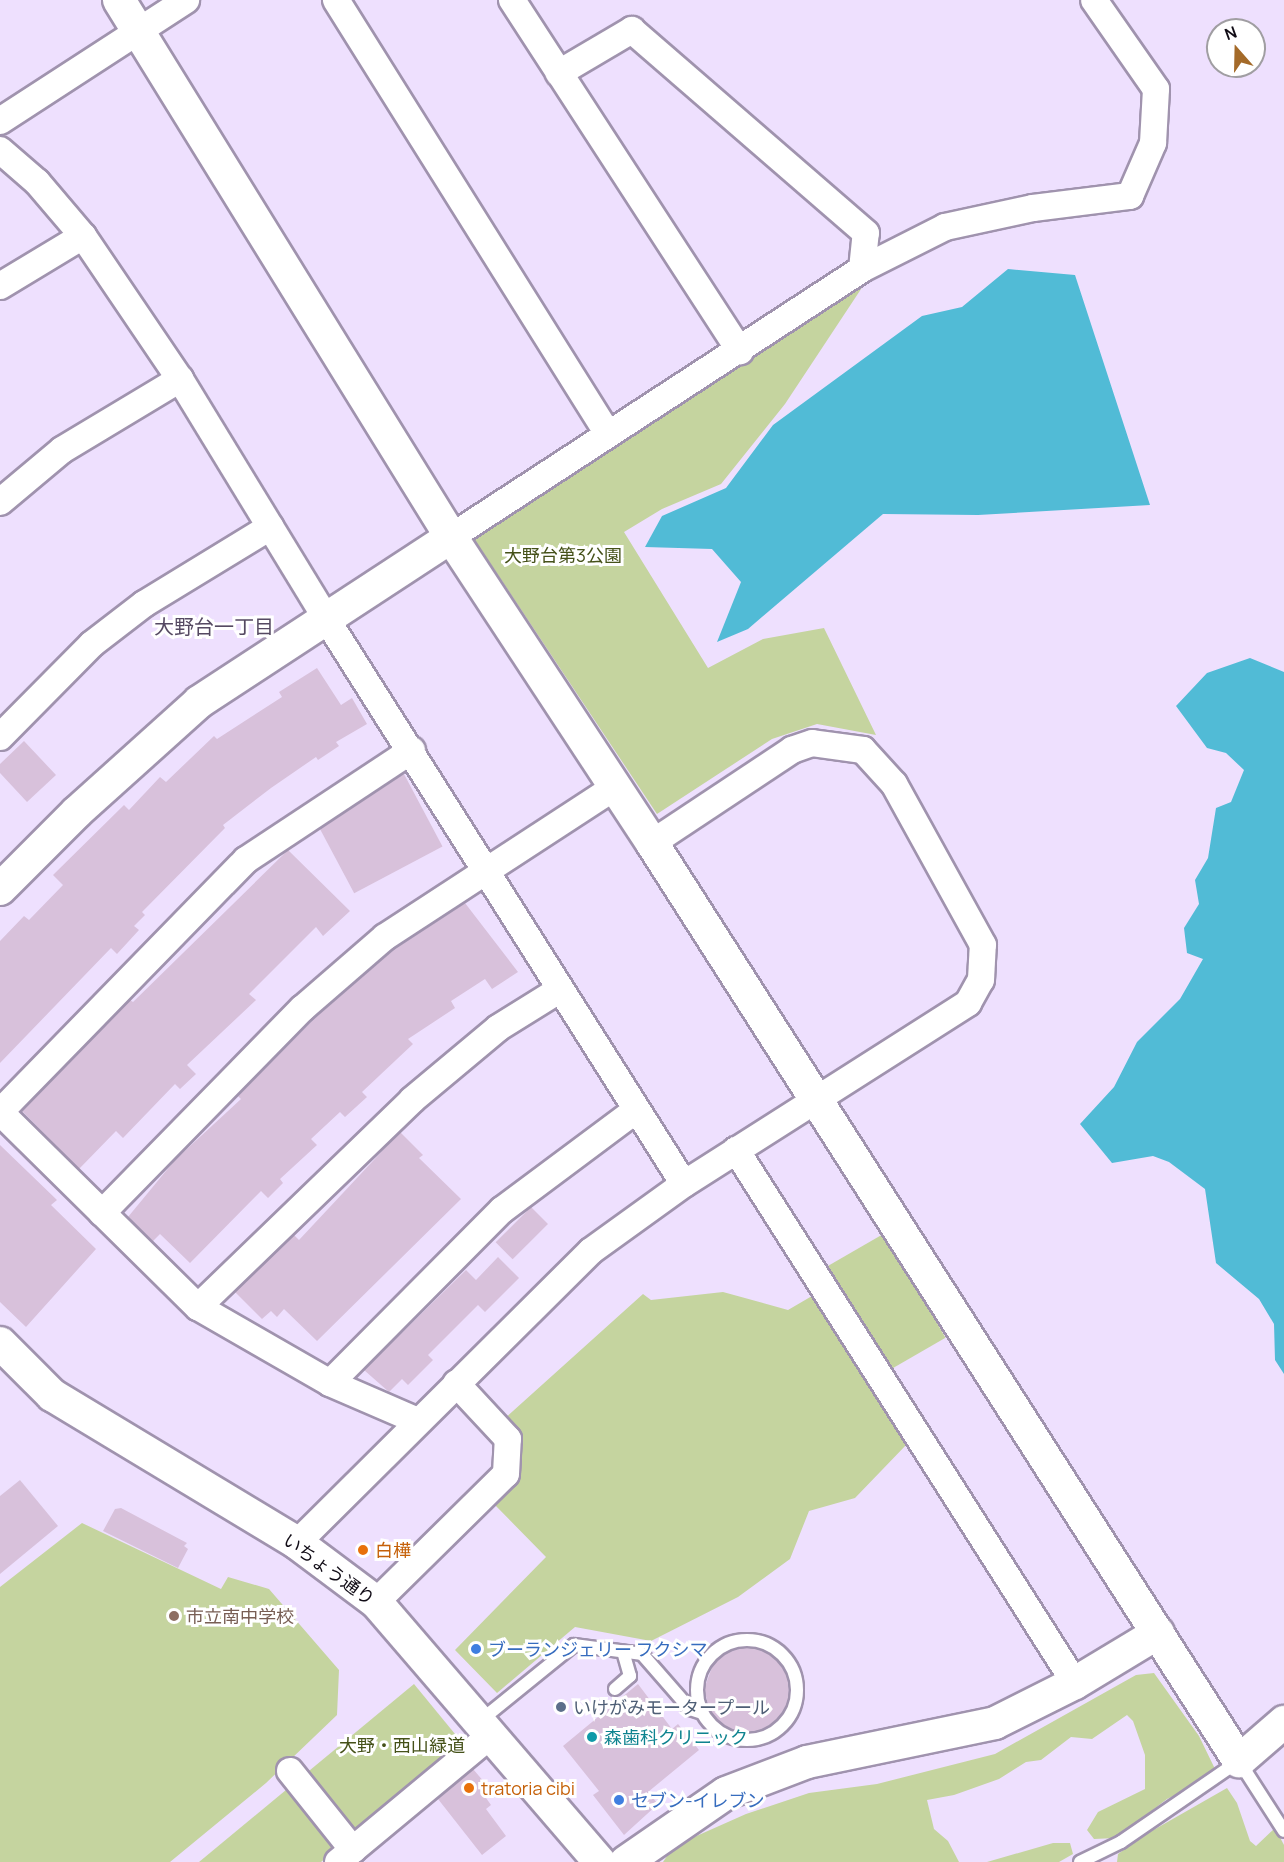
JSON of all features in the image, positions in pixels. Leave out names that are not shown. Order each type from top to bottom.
[{"type":"street","points":[[119,0],[451,537],[652,843],[1239,1761],[1284,1722]]},
{"type":"street","points":[[0,121],[186,0]]},
{"type":"street","points":[[336,0],[608,434]]},
{"type":"street","points":[[512,0],[740,351]]},
{"type":"street","points":[[0,890],[77,812],[199,702],[608,434],[740,351],[862,269],[945,227],[1033,208],[1130,196],[1153,143],[1156,88],[1094,0]]},
{"type":"street","points":[[559,73],[632,30],[866,232],[862,269]]},
{"type":"street","points":[[0,150],[36,182],[83,236],[180,379],[327,620],[412,750],[560,990],[684,1184]]},
{"type":"street","points":[[0,286],[83,236]]},
{"type":"street","points":[[0,502],[62,450],[180,379]]},
{"type":"street","points":[[0,736],[92,644],[144,604],[270,527]]},
{"type":"street","points":[[297,1543],[591,1251],[684,1184],[968,1003],[981,980],[983,945],[894,784],[863,750],[812,743],[792,750],[652,843]]},
{"type":"street","points":[[412,750],[246,860],[0,1112],[198,1307],[330,1383],[418,1421]]},
{"type":"street","points":[[102,1213],[303,1008],[385,937],[485,869],[615,787]]},
{"type":"street","points":[[198,1307],[412,1100],[498,1028],[560,990]]},
{"type":"street","points":[[330,1383],[502,1209],[636,1110]]},
{"type":"street","points":[[736,1150],[1075,1683]]},
{"type":"street","name":"いちょう通り","points":[[0,1343],[52,1395],[297,1543],[376,1602],[600,1862]]},
{"type":"street","points":[[376,1602],[506,1474],[508,1440],[456,1383]]},
{"type":"street","points":[[626,1862],[726,1793],[807,1762],[995,1723],[1075,1683],[1158,1634]]},
{"type":"street","points":[[290,1771],[345,1856],[486,1728]]},
{"type":"lane","points":[[486,1728],[574,1646],[642,1654],[690,1710],[702,1713],[722,1734],[736,1739],[758,1739],[778,1730],[792,1712],[798,1691],[790,1662],[769,1644],[742,1639],[728,1642],[706,1659],[700,1672],[697,1699],[702,1713]]},
{"type":"lane","points":[[615,1689],[630,1676],[623,1652]]},
{"type":"lane","points":[[1080,1862],[1121,1842],[1239,1761],[1284,1831]]},
{"type":"green space","name":"大野台第3公園","points":[[869,277],[785,404],[721,484],[662,509],[624,532],[708,668],[763,639],[824,628],[876,735],[817,724],[772,739],[657,814],[470,533]]},
{"type":"green space","points":[[885,1233],[946,1338],[881,1375],[821,1270]]},
{"type":"green space","points":[[723,1292],[788,1310],[812,1296],[908,1443],[855,1498],[809,1511],[790,1559],[738,1597],[651,1641],[575,1627],[497,1693],[455,1650],[546,1557],[493,1503],[521,1469],[521,1439],[503,1420],[643,1294],[651,1300]]},
{"type":"green space","name":"市立南中学校","points":[[82,1523],[221,1589],[228,1577],[269,1589],[339,1670],[337,1715],[266,1783],[170,1862],[0,1862],[0,1587]]},
{"type":"green space","points":[[1154,1673],[1199,1736],[1215,1769],[1204,1782],[1167,1799],[1116,1838],[1094,1839],[1087,1830],[1098,1812],[1145,1789],[1145,1755],[1133,1721],[1127,1715],[1092,1739],[1071,1737],[1041,1760],[1026,1762],[999,1779],[954,1795],[927,1800],[934,1829],[948,1841],[959,1862],[663,1862],[674,1846],[746,1814],[809,1793],[877,1784],[995,1754],[1136,1675]]},
{"type":"green space","name":"大野・西山緑道","points":[[414,1684],[455,1734],[460,1749],[321,1862],[199,1862]]},
{"type":"green space","points":[[1227,1788],[1237,1803],[1250,1841],[1256,1846],[1275,1828],[1284,1845],[1284,1862],[1117,1862],[1118,1854],[1143,1836]]},
{"type":"green space","points":[[1053,1843],[1070,1843],[1073,1854],[1059,1862],[987,1862]]},
{"type":"water","points":[[1008,269],[1075,275],[1150,505],[978,515],[883,514],[748,629],[717,642],[741,582],[712,549],[645,547],[662,516],[726,488],[773,425],[922,316],[962,307]]},
{"type":"water","points":[[1250,658],[1284,672],[1284,1374],[1275,1360],[1274,1324],[1259,1299],[1216,1263],[1205,1189],[1169,1162],[1153,1156],[1112,1163],[1080,1124],[1114,1087],[1137,1042],[1180,999],[1203,959],[1187,953],[1184,928],[1199,904],[1195,880],[1208,858],[1216,808],[1231,802],[1244,770],[1226,753],[1207,748],[1176,706],[1207,673]]},
{"type":"building","points":[[317,668],[341,705],[352,698],[367,724],[336,742],[339,746],[318,760],[316,757],[223,825],[225,828],[142,912],[145,915],[134,926],[139,930],[117,954],[111,948],[0,1063],[0,941],[24,916],[29,920],[63,885],[53,875],[124,805],[129,810],[160,777],[166,782],[214,736],[217,739],[282,697],[279,692]]},
{"type":"building","points":[[24,741],[56,775],[27,802],[0,773],[0,764]]},
{"type":"building","points":[[404,774],[442,846],[354,893],[316,821]]},
{"type":"building","points":[[288,850],[350,911],[323,936],[316,927],[249,994],[256,1000],[187,1065],[196,1074],[180,1089],[175,1084],[123,1138],[116,1131],[79,1169],[22,1111],[130,1000],[133,1002]]},
{"type":"building","points":[[465,903],[518,972],[492,989],[485,979],[451,1001],[455,1008],[408,1039],[413,1044],[362,1092],[367,1097],[345,1117],[340,1112],[311,1139],[317,1145],[280,1179],[283,1183],[268,1198],[261,1191],[190,1263],[160,1234],[153,1241],[128,1217],[175,1160],[241,1099],[238,1096],[319,1014],[394,949]]},
{"type":"building","points":[[400,1132],[423,1155],[419,1158],[461,1199],[317,1341],[284,1309],[277,1317],[271,1311],[262,1319],[235,1292],[294,1235],[299,1240]]},
{"type":"building","points":[[0,1145],[57,1200],[51,1205],[96,1249],[26,1327],[0,1302]]},
{"type":"building","points":[[531,1207],[548,1224],[513,1259],[496,1242]]},
{"type":"building","points":[[498,1257],[519,1278],[485,1312],[478,1305],[428,1355],[433,1360],[408,1385],[402,1379],[389,1392],[364,1370],[466,1270],[476,1280]]},
{"type":"building","points":[[20,1480],[58,1526],[0,1574],[0,1496]]},
{"type":"building","points":[[121,1508],[187,1543],[184,1546],[188,1549],[178,1568],[103,1531],[115,1509]]},
{"type":"building","points":[[752,1646],[778,1657],[792,1681],[793,1696],[780,1722],[768,1731],[738,1734],[708,1721],[710,1712],[704,1689],[714,1662],[725,1652]]},
{"type":"building","points":[[638,1684],[672,1729],[678,1724],[699,1750],[648,1792],[658,1804],[624,1835],[593,1795],[599,1791],[563,1746]]},
{"type":"building","points":[[473,1769],[491,1790],[484,1795],[491,1805],[486,1809],[506,1836],[482,1855],[438,1799]]},
{"type":"place","name":"白樺","points":[[363,1550]]},
{"type":"place","name":"市立南中学校","points":[[174,1616]]},
{"type":"place","name":"ブーランジェリー フクシマ","points":[[476,1649]]},
{"type":"place","name":"いけがみモータープール","points":[[561,1707]]},
{"type":"place","name":"森歯科クリニック","points":[[592,1737]]},
{"type":"place","name":"tratoria cibi","points":[[469,1788]]},
{"type":"place","name":"セブン-イレブン","points":[[619,1800]]},
{"type":"district","name":"大野台一丁目","points":[[214,626]]}]
